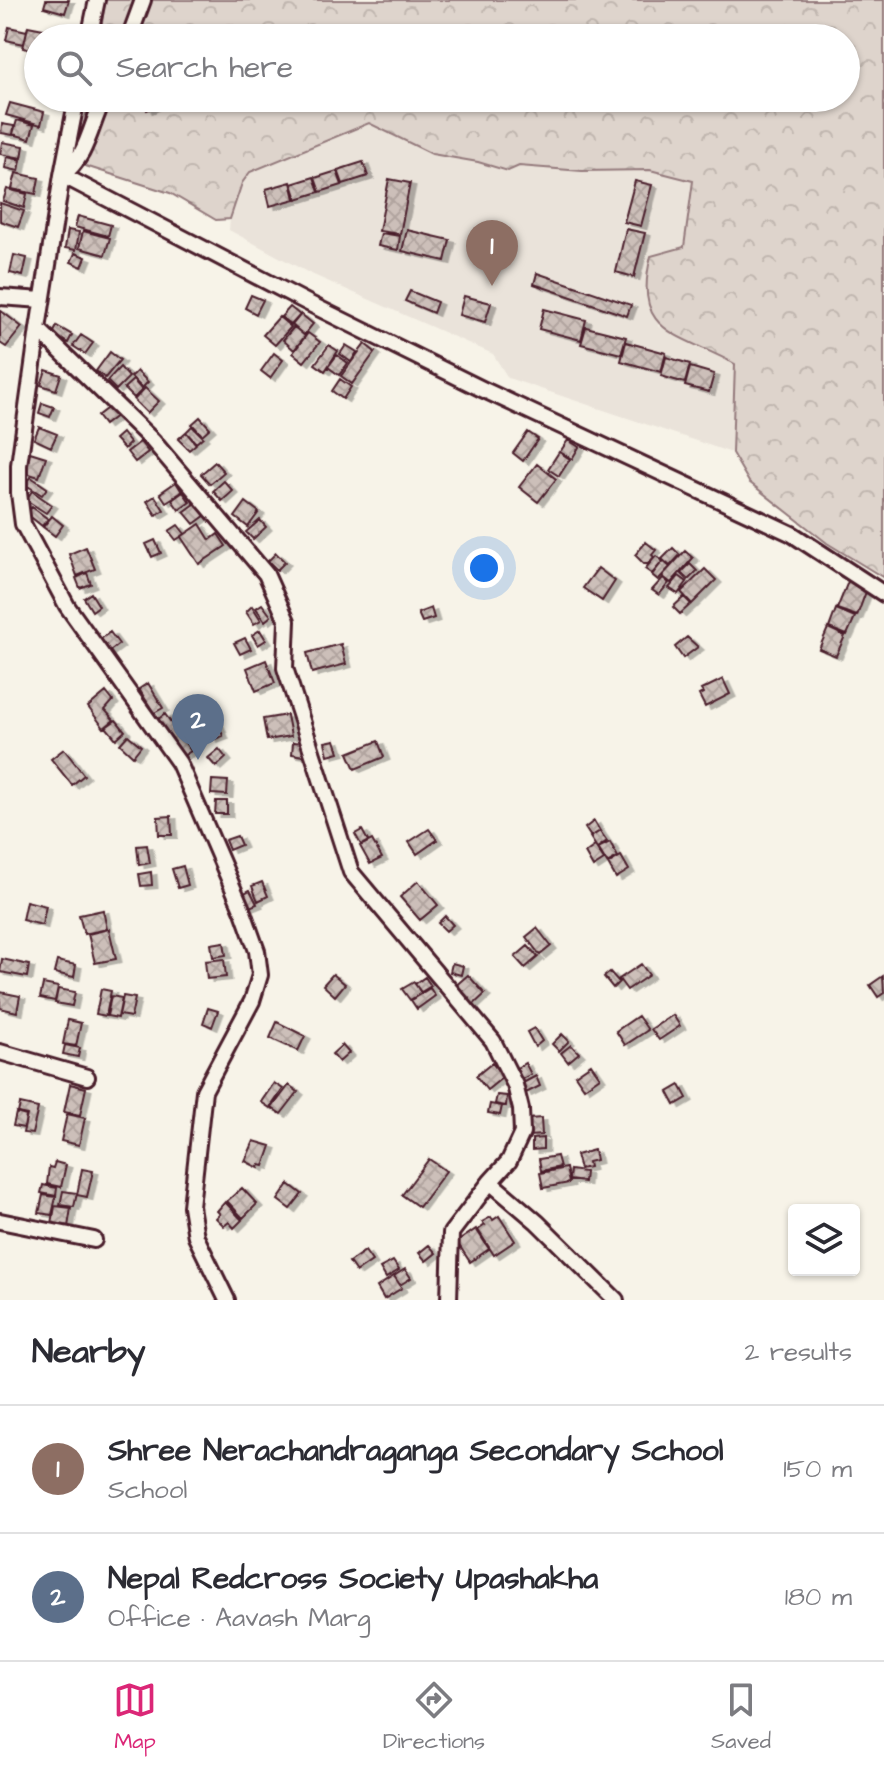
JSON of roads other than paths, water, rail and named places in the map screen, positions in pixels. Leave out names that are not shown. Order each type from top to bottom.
[{"type":"street","points":[[92,24],[97,0]]},
{"type":"street","points":[[134,24],[143,0]]},
{"type":"street","points":[[74,112],[42,300],[19,465],[19,493],[23,524],[67,606],[179,763],[242,909],[260,964],[252,1001],[204,1091],[191,1206],[196,1237],[227,1300]]},
{"type":"street","points":[[62,175],[76,165],[87,143],[96,112]]},
{"type":"street","points":[[62,175],[482,389],[792,534],[884,594]]},
{"type":"street","points":[[0,297],[42,300]]},
{"type":"street","points":[[38,329],[153,441],[266,574],[287,621],[285,668],[351,872],[493,1041],[515,1085],[521,1109],[522,1133],[509,1161],[451,1233],[449,1300]]},
{"type":"street","points":[[0,1052],[87,1077]]},
{"type":"street","points":[[490,1182],[537,1222],[616,1300]]},
{"type":"street","points":[[0,1221],[94,1240]]},
{"type":"place","name":"Shree Nerachandraganga Secondary School","points":[[492,286]]},
{"type":"place","name":"Nepal Redcross Society Upashakha","points":[[198,760]]}]
